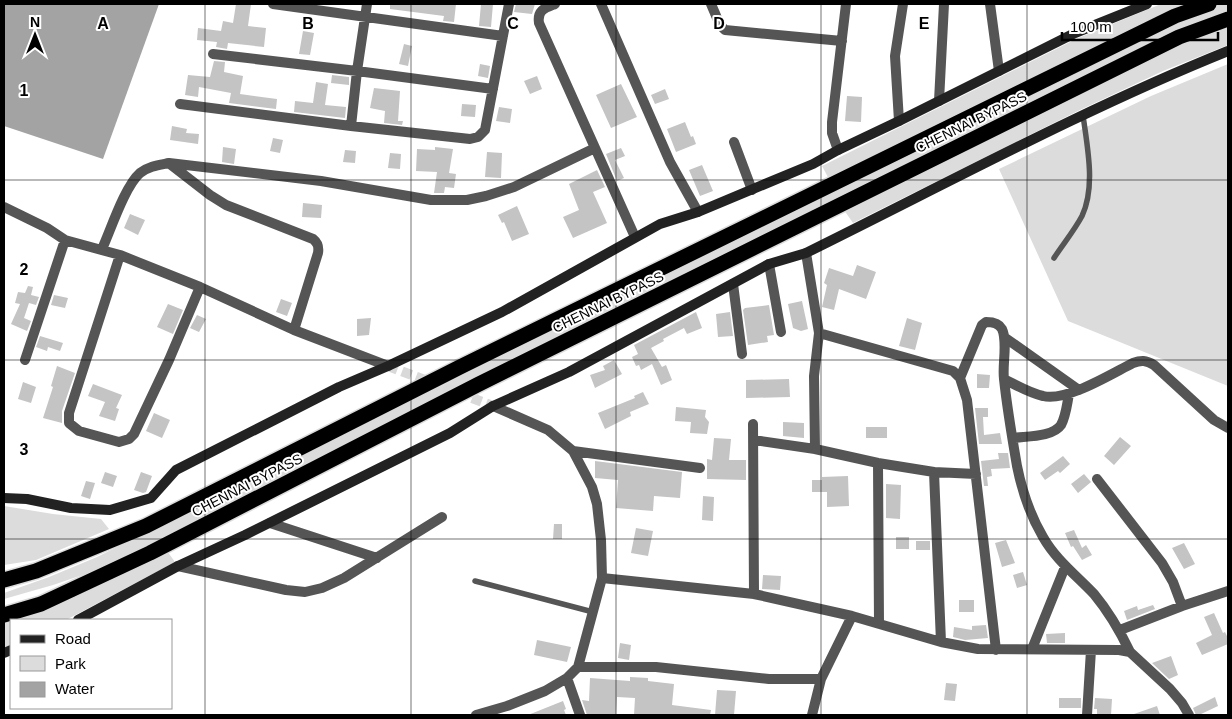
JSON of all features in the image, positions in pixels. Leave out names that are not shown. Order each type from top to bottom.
[{"type":"highway","name":"CHENNAI BYPASS","points":[[4,580],[36,571],[146,526],[460,367],[1175,16],[1208,4]]},
{"type":"highway","name":"CHENNAI BYPASS","points":[[4,614],[41,604],[150,553],[479,384],[1152,50],[1179,37],[1228,19]]},
{"type":"street","points":[[273,4],[503,36]]},
{"type":"street","points":[[351,126],[367,4]]},
{"type":"street","points":[[180,104],[351,126],[470,138],[478,137],[485,130],[509,4]]},
{"type":"street","points":[[555,4],[541,10],[538,17],[539,23],[635,237]]},
{"type":"street","points":[[601,4],[670,162],[698,212]]},
{"type":"street","points":[[711,4],[720,25],[725,30],[842,41]]},
{"type":"street","points":[[838,150],[832,133],[832,122],[846,4]]},
{"type":"street","points":[[899,121],[895,56],[903,4]]},
{"type":"street","points":[[939,101],[944,4]]},
{"type":"street","points":[[990,4],[999,71]]},
{"type":"street","points":[[4,498],[27,499],[70,508],[110,510],[151,498],[176,470],[339,387],[502,312],[660,224],[698,212],[813,164],[1075,33],[1147,4]]},
{"type":"street","points":[[80,619],[178,566],[270,523],[450,433],[493,406],[570,372],[769,264],[806,252],[1082,115],[1167,75],[1228,51]]},
{"type":"street","points":[[213,54],[493,89]]},
{"type":"street","points":[[734,142],[752,190]]},
{"type":"street","points":[[102,249],[132,182],[141,172],[152,166],[169,163],[321,181],[447,201],[467,200],[514,187],[594,148]]},
{"type":"street","points":[[169,163],[210,195],[226,204],[317,242],[318,253],[294,330]]},
{"type":"street","points":[[4,206],[47,228],[65,240],[120,255],[200,287],[294,330],[388,366]]},
{"type":"street","points":[[25,360],[65,240]]},
{"type":"street","points":[[806,252],[820,333],[814,376],[815,449]]},
{"type":"street","points":[[120,255],[69,413],[69,423],[79,431],[119,442],[129,439],[134,434],[169,360],[200,287]]},
{"type":"street","points":[[769,264],[780,332]]},
{"type":"street","points":[[733,284],[742,354]]},
{"type":"street","points":[[960,378],[982,325],[986,322],[998,324],[1002,328],[1004,337],[1004,379],[1013,438],[1021,485],[1030,512],[1044,538],[1065,567],[1094,594],[1120,630],[1130,652],[1170,690],[1189,715]]},
{"type":"street","points":[[820,333],[947,369],[960,378],[967,400],[996,650]]},
{"type":"street","points":[[1004,337],[1074,392]]},
{"type":"street","points":[[1004,379],[1045,397],[1055,397],[1074,392],[1133,363],[1147,361],[1154,365],[1214,420],[1228,428]]},
{"type":"street","points":[[1013,438],[1050,432],[1057,429],[1064,419],[1074,392]]},
{"type":"street","points":[[476,715],[545,691],[567,678],[578,666],[602,578],[601,540],[597,504],[592,487],[573,451],[548,430],[493,406]]},
{"type":"street","points":[[754,424],[754,594]]},
{"type":"street","points":[[754,440],[815,449],[878,463],[934,472],[976,474]]},
{"type":"street","points":[[573,451],[700,468]]},
{"type":"street","points":[[878,463],[879,624]]},
{"type":"street","points":[[934,472],[941,642]]},
{"type":"street","points":[[1097,480],[1162,563],[1173,582],[1182,606]]},
{"type":"street","points":[[178,566],[286,590],[306,592],[322,588],[344,578],[442,517]]},
{"type":"street","points":[[270,523],[377,558]]},
{"type":"street","points":[[1032,649],[1065,567]]},
{"type":"street","points":[[602,578],[754,594],[852,616],[941,642],[978,649],[1119,650],[1130,652]]},
{"type":"street","points":[[1120,630],[1182,606],[1228,591]]},
{"type":"street","points":[[812,715],[821,679],[852,616]]},
{"type":"street","points":[[1088,715],[1092,650]]},
{"type":"street","points":[[578,666],[656,667],[769,679],[821,679]]},
{"type":"street","points":[[567,678],[580,715]]},
{"type":"lane","points":[[1054,258],[1082,216],[1087,201],[1089,179],[1088,151],[1082,115]]},
{"type":"lane","points":[[475,581],[593,612]]},
{"type":"green space","points":[[1161,4],[1191,4],[829,179],[822,166],[1076,39]]},
{"type":"green space","points":[[1221,4],[1228,4],[1228,14],[103,568],[4,599],[4,593],[97,557],[1176,20]]},
{"type":"green space","points":[[1228,25],[1228,45],[1163,71],[1080,110],[853,223],[844,210],[1182,42]]},
{"type":"green space","points":[[1228,64],[1228,386],[1068,321],[999,169],[1151,96]]},
{"type":"green space","points":[[4,506],[101,519],[109,529],[36,560],[4,565]]},
{"type":"green space","points":[[167,551],[175,562],[68,619],[10,619],[10,645],[4,648],[4,621]]},
{"type":"water","points":[[4,4],[159,4],[103,159],[4,126]]},
{"type":"building","points":[[236,4],[251,4],[248,26],[266,28],[264,47],[228,43],[227,49],[216,47],[217,42],[197,40],[198,28],[221,31],[223,21],[233,23]]},
{"type":"building","points":[[390,4],[456,4],[454,22],[443,21],[444,16],[390,9]]},
{"type":"building","points":[[481,4],[493,4],[491,27],[479,26]]},
{"type":"building","points":[[516,4],[535,4],[532,14],[514,12]]},
{"type":"building","points":[[303,31],[314,33],[310,55],[299,54]]},
{"type":"building","points":[[404,44],[412,46],[408,66],[399,64]]},
{"type":"building","points":[[214,61],[225,62],[224,72],[243,76],[240,94],[277,99],[276,109],[229,103],[231,93],[199,87],[198,97],[185,95],[188,75],[210,77]]},
{"type":"building","points":[[480,64],[490,66],[488,78],[478,76]]},
{"type":"building","points":[[332,75],[349,77],[349,85],[331,83]]},
{"type":"building","points":[[537,76],[542,89],[530,94],[524,81]]},
{"type":"building","points":[[316,82],[328,84],[325,105],[346,107],[345,118],[294,112],[295,101],[313,103]]},
{"type":"building","points":[[621,84],[637,117],[611,128],[596,95]]},
{"type":"building","points":[[374,88],[400,91],[398,121],[403,121],[402,125],[384,123],[385,111],[370,108]]},
{"type":"building","points":[[665,89],[669,99],[655,104],[651,95]]},
{"type":"building","points":[[847,96],[862,97],[861,122],[845,121]]},
{"type":"building","points":[[462,104],[476,105],[475,117],[461,116]]},
{"type":"building","points":[[499,107],[512,109],[510,123],[496,121]]},
{"type":"building","points":[[685,122],[696,144],[676,152],[667,129]]},
{"type":"building","points":[[172,126],[187,129],[186,133],[199,134],[198,144],[170,140]]},
{"type":"building","points":[[273,138],[283,140],[280,153],[270,151]]},
{"type":"building","points":[[223,147],[236,149],[234,164],[222,162]]},
{"type":"building","points":[[435,147],[453,149],[449,173],[456,174],[454,188],[445,187],[444,193],[434,193],[437,172],[416,171],[417,149],[435,150]]},
{"type":"building","points":[[621,148],[625,156],[615,160],[624,178],[617,181],[606,154]]},
{"type":"building","points":[[345,150],[356,151],[355,163],[343,162]]},
{"type":"building","points":[[487,152],[502,153],[501,178],[485,177]]},
{"type":"building","points":[[390,153],[401,154],[400,169],[388,168]]},
{"type":"building","points":[[702,165],[713,191],[700,196],[689,170]]},
{"type":"building","points":[[597,170],[605,187],[593,192],[607,223],[573,238],[563,217],[579,210],[569,184]]},
{"type":"building","points":[[303,203],[322,205],[321,218],[302,217]]},
{"type":"building","points":[[517,206],[529,234],[512,241],[504,222],[502,223],[498,215]]},
{"type":"building","points":[[130,214],[145,220],[138,235],[124,228]]},
{"type":"building","points":[[857,265],[876,272],[866,299],[839,289],[834,310],[822,307],[827,285],[824,283],[829,268],[853,276]]},
{"type":"building","points":[[28,286],[33,287],[31,295],[39,297],[36,305],[29,303],[24,318],[31,321],[27,331],[11,324],[20,304],[15,303],[18,292],[25,293]]},
{"type":"building","points":[[54,295],[68,298],[65,308],[51,305]]},
{"type":"building","points":[[281,299],[292,303],[287,316],[276,312]]},
{"type":"building","points":[[802,301],[808,329],[801,331],[793,328],[788,304]]},
{"type":"building","points":[[168,304],[183,310],[173,334],[157,327]]},
{"type":"building","points":[[769,305],[774,335],[767,336],[768,342],[748,345],[743,310],[745,308]]},
{"type":"building","points":[[696,312],[702,328],[687,334],[684,328],[651,348],[662,367],[666,365],[672,380],[661,385],[652,364],[641,370],[639,365],[636,366],[632,357],[638,354],[634,345]]},
{"type":"building","points":[[730,312],[733,336],[718,337],[716,314]]},
{"type":"building","points":[[197,315],[206,319],[199,332],[190,328]]},
{"type":"building","points":[[371,318],[369,335],[357,336],[357,319]]},
{"type":"building","points":[[907,318],[922,323],[915,350],[899,346]]},
{"type":"building","points":[[40,336],[63,343],[60,351],[48,347],[47,351],[36,347]]},
{"type":"building","points":[[614,360],[622,374],[595,388],[590,375],[605,370],[603,366]]},
{"type":"building","points":[[57,366],[75,373],[62,411],[62,423],[43,418],[53,387],[51,386]]},
{"type":"building","points":[[977,374],[990,375],[989,388],[977,388]]},
{"type":"building","points":[[789,379],[790,397],[746,398],[746,380]]},
{"type":"building","points":[[23,382],[36,387],[31,403],[18,399]]},
{"type":"building","points":[[93,384],[122,395],[116,408],[119,409],[115,421],[99,416],[105,402],[88,396]]},
{"type":"building","points":[[643,392],[649,404],[630,412],[631,416],[605,429],[598,413],[635,398],[634,396]]},
{"type":"building","points":[[676,407],[706,410],[705,417],[709,422],[707,434],[690,433],[691,422],[675,421]]},
{"type":"building","points":[[975,408],[988,408],[988,417],[983,417],[984,435],[1000,433],[1002,444],[979,444]]},
{"type":"building","points":[[154,413],[170,420],[162,438],[146,431]]},
{"type":"building","points":[[783,422],[804,423],[804,438],[783,436]]},
{"type":"building","points":[[866,427],[887,427],[887,438],[866,438]]},
{"type":"building","points":[[1120,437],[1131,446],[1114,465],[1104,456]]},
{"type":"building","points":[[714,438],[731,439],[729,460],[746,460],[746,480],[707,479],[707,459],[712,460]]},
{"type":"building","points":[[998,453],[1008,453],[1010,468],[991,469],[992,476],[987,477],[988,486],[984,486],[981,461],[999,459]]},
{"type":"building","points":[[1063,456],[1070,464],[1060,473],[1058,471],[1045,480],[1040,473]]},
{"type":"building","points":[[595,461],[682,472],[680,498],[654,496],[653,511],[616,508],[618,480],[595,478]]},
{"type":"building","points":[[105,472],[117,476],[113,487],[101,483]]},
{"type":"building","points":[[141,472],[152,476],[146,492],[143,493],[134,490]]},
{"type":"building","points":[[1084,474],[1091,482],[1078,493],[1071,484]]},
{"type":"building","points":[[848,476],[849,506],[827,507],[827,492],[812,492],[812,480],[822,480],[822,477]]},
{"type":"building","points":[[86,481],[95,483],[90,499],[81,496]]},
{"type":"building","points":[[886,484],[901,485],[900,519],[886,518]]},
{"type":"building","points":[[703,496],[714,497],[713,521],[702,520]]},
{"type":"building","points":[[554,524],[562,524],[562,539],[553,539]]},
{"type":"building","points":[[636,528],[653,531],[648,556],[631,553]]},
{"type":"building","points":[[1074,530],[1082,548],[1086,545],[1092,555],[1082,560],[1073,546],[1071,547],[1065,533]]},
{"type":"building","points":[[896,537],[909,537],[909,549],[896,549]]},
{"type":"building","points":[[1006,540],[1015,563],[1002,567],[995,543]]},
{"type":"building","points":[[916,541],[930,541],[930,550],[916,550]]},
{"type":"building","points":[[1184,543],[1195,564],[1184,569],[1172,548]]},
{"type":"building","points":[[1023,572],[1027,585],[1017,588],[1013,575]]},
{"type":"building","points":[[763,575],[781,576],[780,590],[762,589]]},
{"type":"building","points":[[959,600],[974,600],[974,612],[959,612]]},
{"type":"building","points":[[1153,605],[1155,609],[1127,620],[1124,611],[1137,606],[1138,610]]},
{"type":"building","points":[[1214,613],[1223,633],[1225,632],[1228,638],[1228,644],[1202,655],[1196,643],[1212,635],[1204,617]]},
{"type":"building","points":[[986,625],[988,638],[965,640],[953,637],[954,627],[972,630],[972,626]]},
{"type":"building","points":[[1065,633],[1065,643],[1047,643],[1046,634]]},
{"type":"building","points":[[537,640],[571,647],[567,662],[534,655]]},
{"type":"building","points":[[620,643],[631,645],[629,660],[618,658]]},
{"type":"building","points":[[1171,656],[1178,675],[1169,679],[1152,663]]},
{"type":"building","points":[[630,677],[648,678],[648,681],[674,684],[672,705],[711,710],[710,715],[634,715],[635,698],[617,697],[616,715],[587,715],[582,700],[589,701],[590,678],[630,681]]},
{"type":"building","points":[[946,683],[957,684],[955,701],[944,700]]},
{"type":"building","points":[[717,690],[736,691],[734,715],[715,715]]},
{"type":"building","points":[[1215,697],[1218,706],[1196,715],[1193,708]]},
{"type":"building","points":[[1059,698],[1081,698],[1081,708],[1059,708]]},
{"type":"building","points":[[1095,698],[1112,699],[1111,715],[1097,715],[1097,709],[1094,709]]},
{"type":"building","points":[[563,701],[566,715],[528,715]]},
{"type":"building","points":[[1157,706],[1160,715],[1134,715],[1134,714]]},
{"type":"tunnel","points":[[388,366],[493,406]]}]
